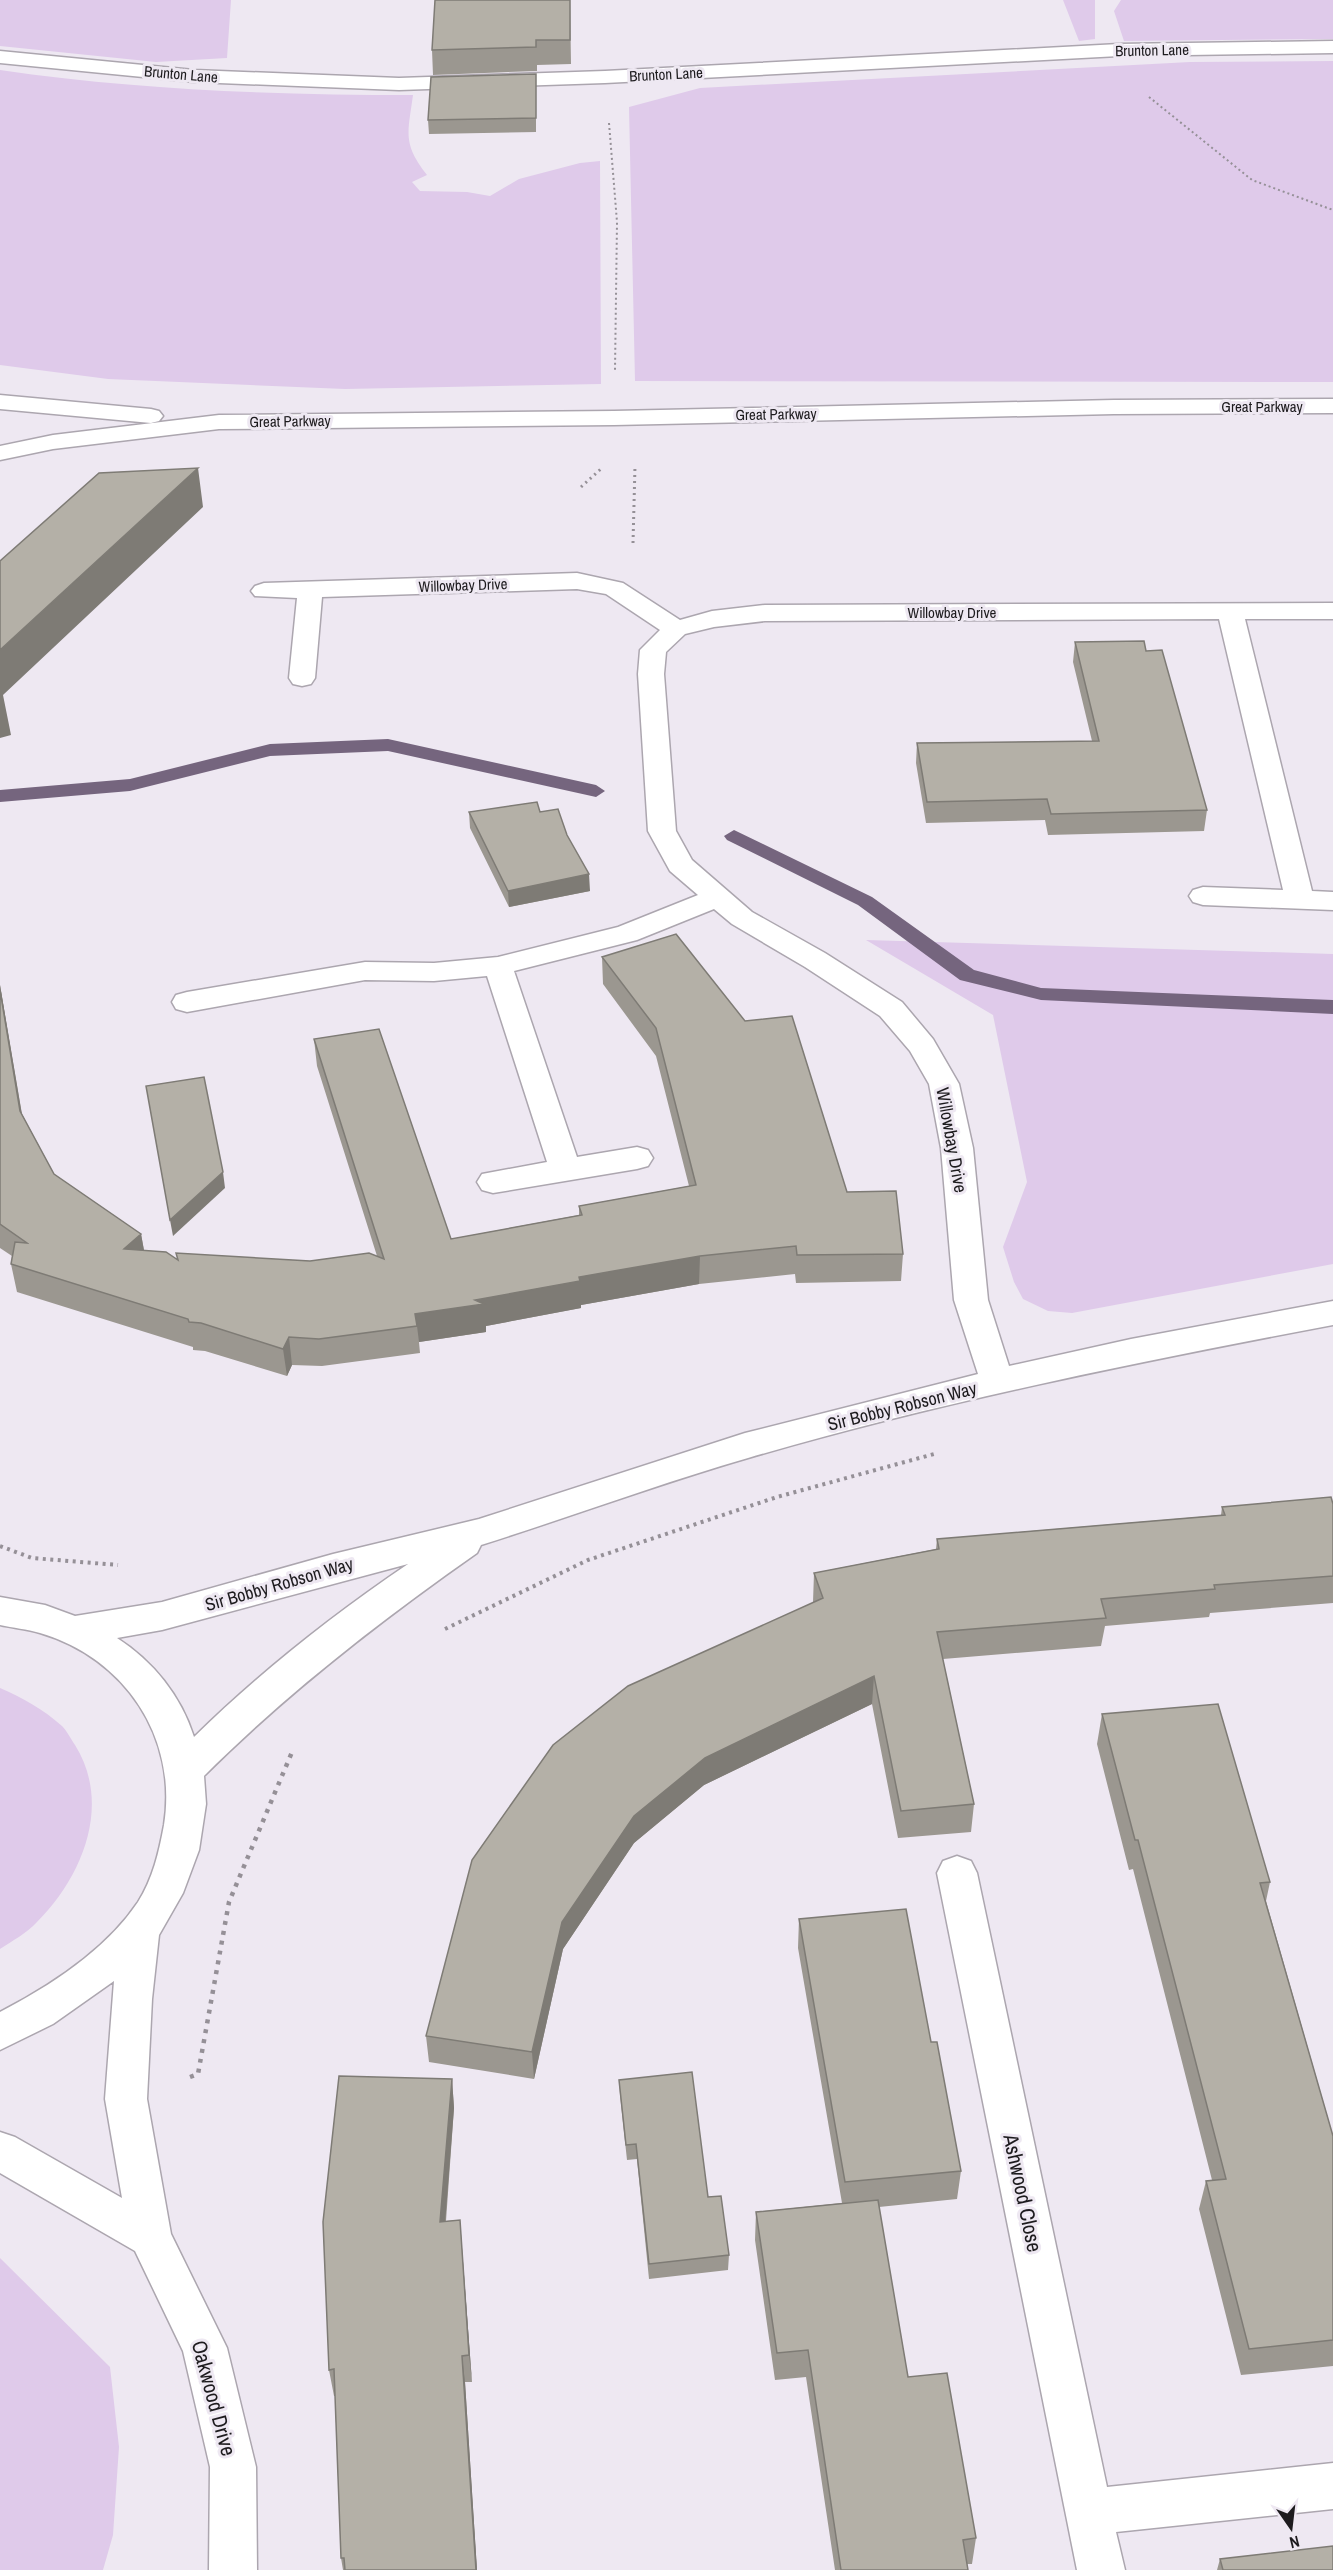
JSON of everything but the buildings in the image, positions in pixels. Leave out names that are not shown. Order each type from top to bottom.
[{"type":"street","name":"Brunton Lane","points":[[0,57],[194,76],[399,84],[605,77],[1119,50],[1333,47]]},
{"type":"street","name":"Great Parkway","points":[[0,402],[219,422],[614,418],[1114,406],[1333,406]]},
{"type":"street","name":"Great Parkway","points":[[0,453],[54,442],[219,422]]},
{"type":"street","name":"Willowbay Drive","points":[[264,591],[577,581],[614,588],[676,629]]},
{"type":"street","points":[[302,678],[310,590]]},
{"type":"street","points":[[1230,611],[1300,900]]},
{"type":"street","name":"Willowbay Drive","points":[[997,1382],[970,1300],[957,1148],[944,1084],[922,1046],[891,1009],[815,960],[742,918],[680,865],[662,831],[651,674],[653,650],[676,629],[712,619],[765,613],[1333,611]]},
{"type":"street","points":[[1203,896],[1333,901]]},
{"type":"street","points":[[187,1002],[365,971],[434,972],[498,966],[627,934],[718,897]]},
{"type":"street","points":[[498,966],[565,1170]]},
{"type":"street","points":[[493,1182],[637,1158]]},
{"type":"street","name":"Sir Bobby Robson Way","points":[[76,1630],[162,1617],[333,1568],[480,1532],[744,1446],[997,1382],[1131,1351],[1333,1313]]},
{"type":"street","name":"Sir Bobby Robson Way","points":[[186,1769],[247,1709],[272,1688],[388,1596],[480,1532]]},
{"type":"street","points":[[0,1611],[27,1613],[76,1630],[129,1665],[167,1712],[186,1769],[186,1822],[171,1877],[140,1930],[92,1976],[41,2011],[0,2032]]},
{"type":"street","name":"Ashwood Close","points":[[957,1873],[1101,2570]]},
{"type":"street","name":"Oakwood Drive","points":[[140,1930],[126,2099],[150,2237],[205,2348],[233,2467],[233,2570]]},
{"type":"street","points":[[0,2151],[150,2237]]},
{"type":"street","points":[[1089,2512],[1333,2486]]},
{"type":"path","points":[[1119,50],[1150,98],[1252,180],[1333,210]]},
{"type":"path","points":[[581,487],[605,466],[614,450],[617,222],[605,77]]},
{"type":"path","points":[[605,466],[637,466],[629,598]]},
{"type":"path","points":[[443,1630],[588,1560],[777,1497],[936,1453]]},
{"type":"shaded area","points":[[0,0],[231,0],[227,58],[156,62],[0,46]]},
{"type":"shaded area","points":[[1063,0],[1095,0],[1095,39],[1079,41]]},
{"type":"shaded area","points":[[1121,0],[1333,0],[1333,39],[1124,41],[1114,11]]},
{"type":"shaded area","points":[[1333,61],[1333,382],[635,381],[629,107],[700,88],[1190,62]]},
{"type":"shaded area","points":[[0,70],[154,87],[310,94],[413,95],[409,129],[410,146],[427,175],[412,182],[420,191],[467,192],[490,196],[519,179],[580,163],[600,161],[601,384],[345,389],[108,379],[0,365]]},
{"type":"shaded area","points":[[866,940],[1333,954],[1333,1264],[1072,1313],[1048,1311],[1023,1299],[1014,1282],[1003,1247],[1027,1182],[993,1015]]},
{"type":"shaded area","points":[[0,1688],[40,1709],[66,1730],[86,1768],[91,1791],[91,1815],[87,1838],[68,1883],[33,1926],[0,1949]]},
{"type":"shaded area","points":[[0,2258],[110,2367],[119,2447],[113,2535],[103,2570],[0,2570]]},
{"type":"waterway","points":[[0,796],[130,785],[270,750],[388,745],[596,791]]},
{"type":"waterway","points":[[734,836],[865,901],[967,975],[1041,994],[1333,1007]]}]
